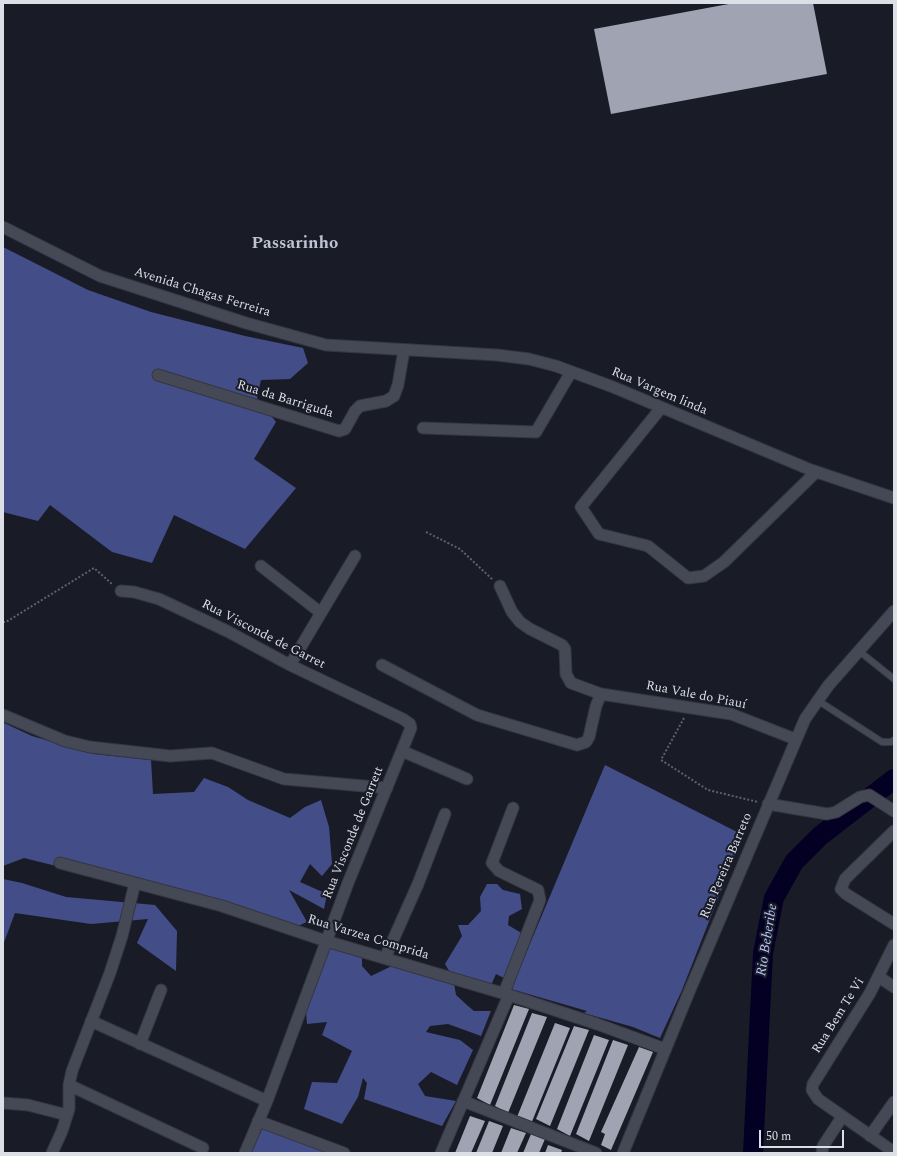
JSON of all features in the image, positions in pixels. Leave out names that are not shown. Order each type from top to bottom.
[{"type":"street","name":"Avenida Chagas Ferreira","points":[[3,227],[100,276],[246,323],[326,345],[404,350]]},
{"type":"street","name":"Rua Vargem linda","points":[[404,350],[455,352],[529,359],[571,372],[816,472],[894,498]]},
{"type":"street","name":"Rua da Barriguda","points":[[158,375],[339,431],[344,429],[354,411],[360,406],[386,401],[394,396],[398,385],[404,350]]},
{"type":"street","points":[[423,428],[536,432],[571,372]]},
{"type":"street","points":[[660,408],[580,507],[599,534],[648,546],[688,578],[704,576],[724,562],[816,472]]},
{"type":"street","points":[[290,665],[355,556]]},
{"type":"street","points":[[261,566],[321,613]]},
{"type":"street","points":[[382,665],[476,715],[577,745],[586,742],[589,737],[596,706],[601,694],[571,683],[566,674],[565,649],[562,645],[530,629],[520,622],[512,612],[500,586]]},
{"type":"street","name":"Rua Visconde de Garret","points":[[121,591],[134,592],[159,599],[227,631],[290,665],[390,712]]},
{"type":"street","name":"Rua Pereira Barreto","points":[[623,1153],[795,739],[805,719],[817,700],[894,611]]},
{"type":"street","name":"Rua Vale do Piauí","points":[[601,694],[731,714],[795,739]]},
{"type":"street","name":"Rua Visconde de Garrett","points":[[245,1153],[326,941],[411,728],[410,724],[390,712]]},
{"type":"street","points":[[3,715],[65,741],[90,747],[170,756],[212,753],[284,779],[387,788]]},
{"type":"street","points":[[402,751],[467,778]]},
{"type":"street","points":[[768,804],[826,814],[836,812],[860,797],[871,795],[894,811]]},
{"type":"street","points":[[441,1153],[506,994],[540,900],[538,890],[532,885],[499,871],[492,863],[513,808]]},
{"type":"street","points":[[384,958],[418,884],[445,814]]},
{"type":"street","points":[[894,831],[845,880],[841,889],[846,894],[894,924]]},
{"type":"street","name":"Rua Varzea Comprida","points":[[60,863],[222,906],[326,941],[506,994],[597,1024],[665,1049]]},
{"type":"street","points":[[52,1153],[69,1109],[69,1085],[72,1071],[118,947],[134,883]]},
{"type":"street","name":"Rua Bem Te Vi","points":[[842,1117],[818,1099],[812,1090],[813,1084],[879,977],[894,945]]},
{"type":"street","points":[[879,977],[894,987]]},
{"type":"street","points":[[140,1044],[160,990]]},
{"type":"street","points":[[91,1021],[266,1101]]},
{"type":"street","points":[[69,1085],[203,1148]]},
{"type":"street","points":[[463,1101],[596,1153]]},
{"type":"street","points":[[870,1136],[894,1102]]},
{"type":"street","points":[[3,1103],[28,1105],[67,1115]]},
{"type":"street","points":[[822,1152],[842,1117],[894,1152]]},
{"type":"street","points":[[258,1121],[344,1153]]},
{"type":"lane","points":[[859,651],[894,679]]},
{"type":"lane","points":[[817,700],[882,742],[891,742],[894,740]]},
{"type":"path","points":[[426,532],[460,549],[500,586]]},
{"type":"path","points":[[3,622],[6,622],[94,568],[121,591]]},
{"type":"path","points":[[689,708],[661,760],[708,790],[768,804]]},
{"type":"shaded area","points":[[3,247],[88,290],[151,312],[245,336],[303,348],[308,363],[290,379],[261,380],[257,398],[276,422],[254,459],[296,488],[245,549],[174,515],[152,563],[112,552],[50,505],[38,521],[3,512]]},
{"type":"shaded area","points":[[4,723],[32,736],[94,754],[151,760],[153,794],[194,792],[204,778],[228,787],[248,800],[290,818],[305,807],[321,800],[329,827],[332,864],[322,876],[310,864],[300,882],[327,894],[324,909],[289,890],[307,922],[298,926],[24,858],[3,866]]},
{"type":"shaded area","points":[[605,765],[743,835],[682,990],[660,1038],[633,1027],[584,1013],[587,1011],[511,989]]},
{"type":"shaded area","points":[[3,879],[22,883],[66,897],[155,905],[177,931],[176,971],[137,943],[148,919],[91,924],[15,913],[3,945]]},
{"type":"shaded area","points":[[487,884],[497,884],[503,890],[520,894],[522,909],[509,916],[508,925],[523,934],[506,979],[496,974],[492,983],[475,984],[454,979],[445,964],[462,936],[458,925],[468,925],[481,911],[480,897]]},
{"type":"shaded area","points":[[330,942],[362,958],[362,966],[371,976],[394,965],[454,983],[456,995],[474,1011],[491,1011],[481,1036],[448,1024],[430,1026],[426,1032],[460,1040],[473,1050],[457,1085],[431,1072],[418,1084],[425,1096],[456,1101],[442,1126],[364,1099],[367,1083],[363,1078],[358,1097],[342,1124],[304,1109],[312,1082],[337,1083],[352,1051],[322,1035],[327,1022],[307,1024],[306,1011]]},
{"type":"shaded area","points":[[263,1127],[328,1153],[251,1153]]},
{"type":"building","points":[[734,3],[813,3],[827,74],[611,114],[594,29]]},
{"type":"building","points":[[514,1005],[529,1009],[490,1105],[477,1098]]},
{"type":"building","points":[[532,1013],[547,1017],[508,1113],[495,1106]]},
{"type":"building","points":[[555,1023],[570,1028],[531,1124],[517,1117]]},
{"type":"building","points":[[574,1026],[589,1030],[550,1126],[536,1119]]},
{"type":"building","points":[[594,1035],[609,1040],[570,1136],[557,1129]]},
{"type":"building","points":[[613,1040],[628,1045],[589,1141],[576,1134]]},
{"type":"building","points":[[639,1047],[653,1052],[611,1150],[601,1145],[605,1134],[601,1132]]},
{"type":"building","points":[[470,1116],[485,1121],[471,1153],[455,1153]]},
{"type":"building","points":[[489,1121],[503,1126],[492,1153],[476,1153]]},
{"type":"building","points":[[511,1128],[526,1133],[517,1153],[501,1153]]},
{"type":"building","points":[[531,1134],[545,1139],[539,1153],[523,1153]]},
{"type":"building","points":[[548,1145],[562,1150],[561,1153],[545,1153]]},
{"type":"waterway","name":"Rio Beberibe","points":[[753,1153],[763,953],[774,898],[794,862],[820,836],[894,779]]},
{"type":"district","name":"Passarinho","points":[[295,245]]}]
